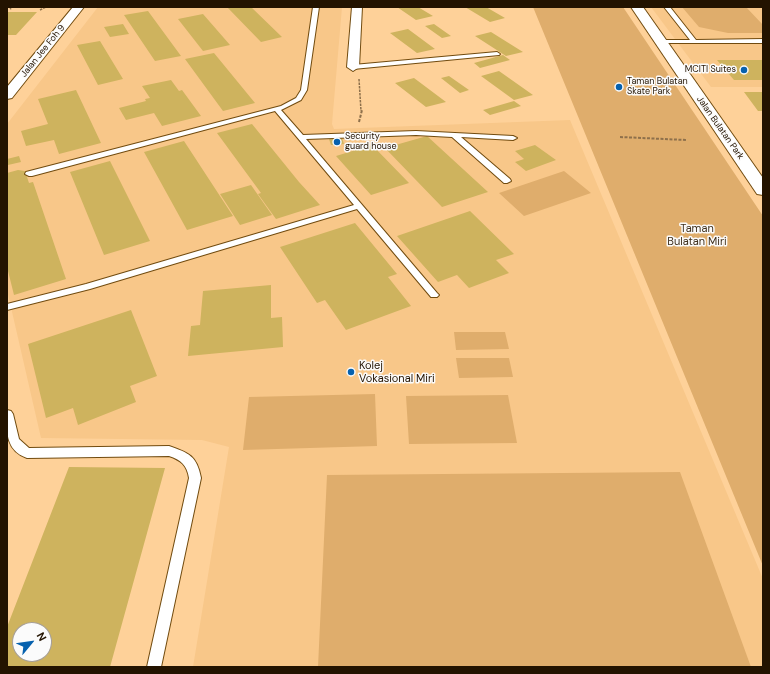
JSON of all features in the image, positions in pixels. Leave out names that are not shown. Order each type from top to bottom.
[{"type":"street","name":"Jalan Jee Foh 9","points":[[7,95],[79,7]]},
{"type":"street","points":[[353,67],[357,7]]},
{"type":"street","name":"Jalan Bulatan Park","points":[[637,7],[763,190]]},
{"type":"lane","points":[[29,174],[277,109],[299,99],[304,90],[316,7]]},
{"type":"lane","points":[[667,7],[694,41]]},
{"type":"lane","points":[[660,42],[763,41]]},
{"type":"lane","points":[[353,67],[497,54]]},
{"type":"lane","points":[[277,109],[434,294]]},
{"type":"lane","points":[[301,137],[416,134],[513,138]]},
{"type":"lane","points":[[455,136],[507,181]]},
{"type":"lane","points":[[7,307],[94,286],[360,206]]},
{"type":"lane","points":[[7,414],[14,441],[20,450],[27,453],[169,451],[182,456],[193,464],[195,478],[154,667]]},
{"type":"path","points":[[40,10],[46,7]]},
{"type":"path","points":[[353,67],[358,72],[361,87],[362,108],[358,124]]},
{"type":"path","points":[[620,137],[634,139],[686,140]]},
{"type":"shaded area","name":"Kolej Vokasional Miri","points":[[98,7],[342,7],[332,124],[334,129],[570,120],[763,579],[763,667],[193,667],[229,447],[202,440],[41,438],[7,290],[7,124]]},
{"type":"shaded area","points":[[651,7],[763,7],[763,87],[711,87]]},
{"type":"green space","name":"Taman Bulatan Miri","points":[[533,7],[623,7],[763,216],[763,566]]},
{"type":"green space","points":[[682,7],[746,7],[763,25],[763,33],[728,33],[699,27]]},
{"type":"green space","points":[[564,171],[591,193],[524,216],[499,193]]},
{"type":"green space","points":[[454,332],[505,332],[509,349],[456,350]]},
{"type":"green space","points":[[456,358],[509,358],[513,377],[459,378]]},
{"type":"green space","points":[[375,394],[377,446],[243,450],[249,397]]},
{"type":"green space","points":[[508,395],[517,443],[409,444],[406,396]]},
{"type":"green space","points":[[680,472],[751,667],[318,667],[327,475]]},
{"type":"building","points":[[227,7],[251,7],[282,37],[261,42]]},
{"type":"building","points":[[397,7],[418,7],[433,16],[416,20]]},
{"type":"building","points":[[465,7],[486,7],[505,18],[490,22]]},
{"type":"building","points":[[148,11],[181,56],[155,61],[124,15]]},
{"type":"building","points":[[7,12],[37,12],[16,35],[7,35]]},
{"type":"building","points":[[203,14],[230,45],[203,51],[178,19]]},
{"type":"building","points":[[123,24],[129,34],[110,37],[104,27]]},
{"type":"building","points":[[434,24],[451,36],[442,38],[425,26]]},
{"type":"building","points":[[408,29],[435,49],[417,53],[390,33]]},
{"type":"building","points":[[491,32],[523,52],[506,56],[475,36]]},
{"type":"building","points":[[100,41],[123,79],[98,85],[77,45]]},
{"type":"building","points":[[214,53],[255,103],[223,111],[185,59]]},
{"type":"building","points":[[503,55],[510,60],[480,68],[474,63]]},
{"type":"building","name":"MCITI Suites","points":[[717,60],[762,60],[763,80],[734,80]]},
{"type":"building","points":[[499,71],[533,95],[514,100],[481,76]]},
{"type":"building","points":[[449,76],[469,90],[460,93],[441,78]]},
{"type":"building","points":[[414,78],[446,102],[426,107],[395,83]]},
{"type":"building","points":[[171,80],[179,91],[182,90],[201,116],[162,126],[154,113],[126,120],[119,108],[146,101],[145,99],[150,98],[142,86]]},
{"type":"building","points":[[76,90],[101,143],[59,154],[54,140],[26,146],[21,131],[48,124],[38,99]]},
{"type":"building","points":[[744,92],[763,92],[763,111],[758,111]]},
{"type":"building","points":[[514,101],[521,106],[490,115],[483,110]]},
{"type":"building","points":[[252,124],[299,182],[320,205],[276,219],[258,194],[261,193],[217,133]]},
{"type":"building","points":[[427,136],[488,192],[442,207],[385,148]]},
{"type":"building","name":"Security guard house","points":[[342,138],[344,144],[331,145],[329,139]]},
{"type":"building","points":[[184,141],[233,216],[187,230],[144,152]]},
{"type":"building","points":[[372,145],[409,183],[371,195],[336,156]]},
{"type":"building","points":[[535,145],[556,160],[526,171],[515,162],[524,159],[515,151]]},
{"type":"building","points":[[19,156],[21,162],[8,165],[7,159]]},
{"type":"building","points":[[110,161],[150,241],[104,255],[70,172]]},
{"type":"building","points":[[18,170],[25,171],[29,183],[33,182],[66,279],[14,295],[7,267],[7,173]]},
{"type":"building","points":[[251,185],[272,215],[240,225],[220,194]]},
{"type":"building","points":[[470,211],[514,254],[496,260],[509,273],[469,288],[457,275],[438,282],[397,236]]},
{"type":"building","points":[[355,223],[397,274],[388,277],[411,306],[346,330],[325,300],[317,303],[280,247]]},
{"type":"building","points":[[271,285],[271,318],[282,317],[283,347],[188,356],[191,326],[200,325],[203,291]]},
{"type":"building","points":[[131,310],[157,376],[130,386],[136,402],[78,425],[73,408],[46,418],[28,344]]},
{"type":"building","points":[[69,467],[165,468],[110,667],[7,667],[7,627]]},
{"type":"place","name":"MCITI Suites","points":[[744,70]]},
{"type":"place","name":"Taman Bulatan Skate Park","points":[[619,87]]},
{"type":"place","name":"Security guard house","points":[[337,142]]},
{"type":"place","name":"Kolej Vokasional Miri","points":[[351,372]]}]
